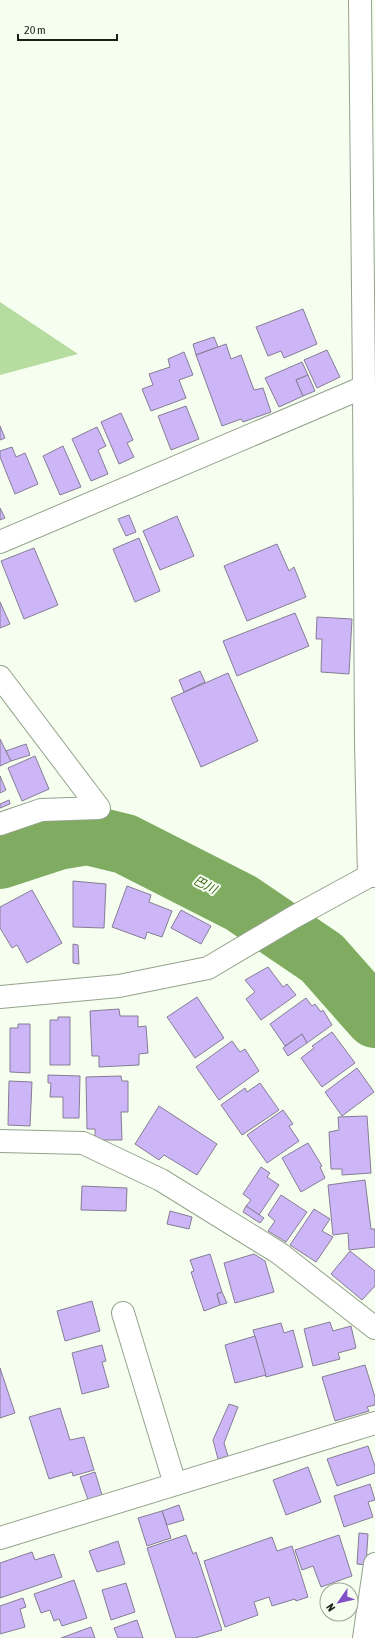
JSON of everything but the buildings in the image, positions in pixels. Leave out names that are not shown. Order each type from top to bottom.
[{"type":"street","points":[[0,997],[119,986],[208,968],[294,917],[372,876],[366,743],[360,0]]},
{"type":"street","points":[[0,542],[364,387]]},
{"type":"street","points":[[0,677],[99,808],[41,810],[0,824]]},
{"type":"street","points":[[0,1141],[83,1143],[161,1180],[279,1253],[375,1328]]},
{"type":"street","points":[[123,1313],[175,1484]]},
{"type":"street","points":[[0,1538],[375,1423]]},
{"type":"street","points":[[364,1638],[375,1564]]},
{"type":"green space","points":[[0,302],[78,354],[0,375]]},
{"type":"waterway","name":"巴川","points":[[0,859],[58,840],[88,835],[125,844],[241,903],[322,958],[375,1018]]}]
